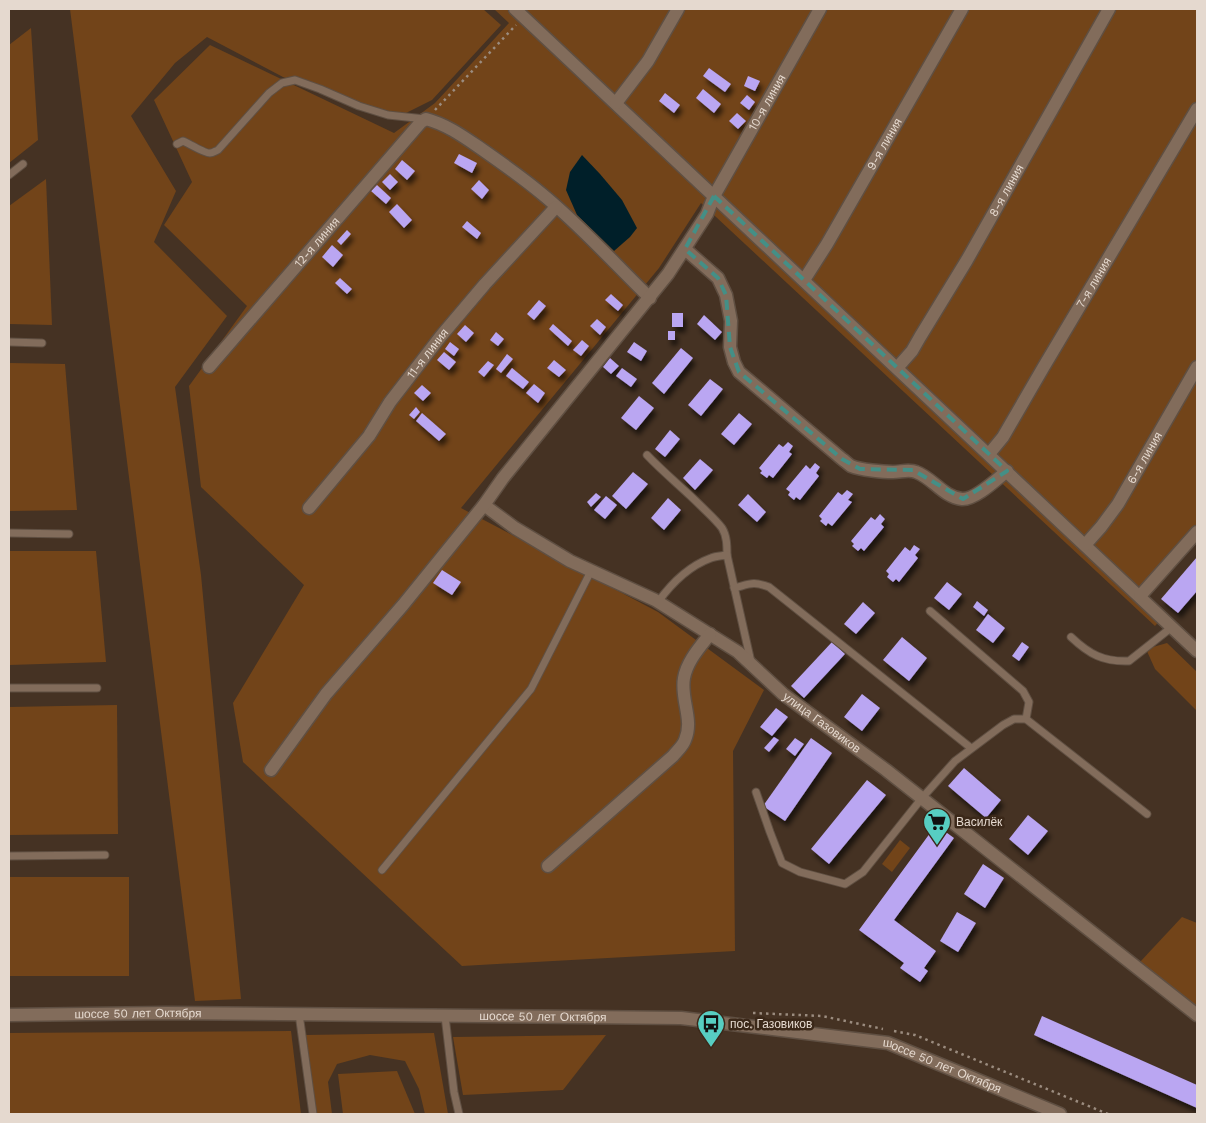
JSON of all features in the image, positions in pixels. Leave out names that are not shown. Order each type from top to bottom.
[{"type":"street","points":[[616,103],[648,61],[678,9]]},
{"type":"street","name":"10-я линия","points":[[271,770],[326,694],[403,605],[668,274],[707,214],[714,196],[820,9]]},
{"type":"street","name":"9-я линия","points":[[804,280],[827,244],[962,9]]},
{"type":"street","name":"8-я линия","points":[[897,368],[916,344],[962,268],[1109,9]]},
{"type":"street","points":[[525,13],[616,103],[1197,651]]},
{"type":"street","name":"7-я линия","points":[[989,454],[1020,410],[1197,109]]},
{"type":"street","points":[[426,119],[454,131],[502,163],[542,194],[650,298]]},
{"type":"street","name":"12-я линия","points":[[209,367],[421,122],[426,119]]},
{"type":"street","name":"11-я линия","points":[[309,508],[369,436],[390,402],[448,329],[485,284],[556,207]]},
{"type":"street","points":[[685,249],[718,278],[726,296],[732,321],[730,347],[739,372],[842,460],[860,468],[893,472],[914,470],[926,476],[943,491],[963,499],[970,498],[980,492],[1007,471]]},
{"type":"street","name":"6-я линия","points":[[1086,545],[1102,527],[1118,504],[1197,367]]},
{"type":"street","name":"улица Газовиков","points":[[484,505],[515,528],[570,561],[658,602],[738,652],[783,694],[886,770],[1197,1015]]},
{"type":"street","points":[[1140,596],[1197,532]]},
{"type":"street","points":[[548,866],[673,756],[684,742],[688,733],[683,692],[684,678],[689,663],[710,634]]},
{"type":"street","name":"шоссе 50 лет Октября","points":[[9,1015],[166,1013],[681,1018],[888,1043],[1060,1114]]},
{"type":"lane","points":[[177,144],[183,141],[210,154],[218,150],[269,93],[282,83],[295,80],[359,106],[388,114],[426,119]]},
{"type":"lane","points":[[9,175],[23,164]]},
{"type":"lane","points":[[9,342],[42,343]]},
{"type":"lane","points":[[647,455],[683,488],[723,530],[727,541],[727,555],[751,664]]},
{"type":"lane","points":[[9,533],[69,534]]},
{"type":"lane","points":[[658,602],[674,583],[690,570],[712,558],[727,555]]},
{"type":"lane","points":[[382,870],[531,689],[590,571]]},
{"type":"lane","points":[[734,588],[752,583],[769,587],[971,748]]},
{"type":"lane","points":[[930,611],[1023,691],[1029,702],[1026,719]]},
{"type":"lane","points":[[1071,637],[1083,648],[1103,659],[1129,661],[1172,627]]},
{"type":"lane","points":[[9,688],[98,688]]},
{"type":"lane","points":[[756,792],[782,863],[800,872],[845,884],[862,872],[922,798],[955,761],[1003,724],[1014,719],[1026,719],[1147,814]]},
{"type":"lane","points":[[9,856],[106,855]]},
{"type":"lane","points":[[299,1014],[312,1114]]},
{"type":"lane","points":[[445,1016],[454,1092],[459,1114]]},
{"type":"path","points":[[426,119],[525,13]]},
{"type":"highlighted area","points":[[714,196],[804,280],[1007,471],[963,499],[913,470],[860,469],[842,459],[739,372],[730,347],[726,295],[718,278],[685,249]]},
{"type":"shaded area","points":[[70,9],[483,9],[501,25],[432,100],[402,115],[283,77],[207,37],[175,63],[131,116],[176,191],[154,242],[227,316],[175,387],[201,575],[241,999],[195,1001]]},
{"type":"shaded area","points":[[494,9],[1197,9],[1197,542],[1144,600],[1163,617],[1155,626],[701,203],[659,268],[461,508],[658,612],[764,690],[733,751],[735,951],[462,966],[243,762],[233,703],[304,585],[201,487],[189,386],[247,306],[164,225],[192,182],[154,100],[210,45],[394,133],[435,103],[509,23]]},
{"type":"shaded area","points":[[31,28],[38,140],[9,163],[9,45]]},
{"type":"shaded area","points":[[46,179],[52,325],[9,324],[9,206]]},
{"type":"shaded area","points":[[9,363],[65,364],[77,510],[9,511]]},
{"type":"shaded area","points":[[9,551],[96,551],[106,662],[9,665]]},
{"type":"shaded area","points":[[1167,643],[1197,672],[1197,711],[1155,669],[1146,649]]},
{"type":"shaded area","points":[[117,705],[118,834],[9,835],[9,707]]},
{"type":"shaded area","points":[[900,840],[910,848],[892,872],[882,864]]},
{"type":"shaded area","points":[[9,877],[129,877],[129,976],[9,976]]},
{"type":"shaded area","points":[[1182,917],[1197,923],[1197,1009],[1140,962]]},
{"type":"shaded area","points":[[291,1031],[301,1114],[9,1114],[9,1033]]},
{"type":"shaded area","points":[[434,1033],[448,1114],[425,1114],[419,1089],[405,1061],[370,1055],[337,1064],[328,1082],[332,1114],[314,1114],[305,1035]]},
{"type":"shaded area","points":[[606,1035],[563,1090],[463,1095],[453,1037]]},
{"type":"shaded area","points":[[397,1071],[415,1114],[343,1114],[338,1074]]},
{"type":"water","points":[[582,155],[622,200],[637,228],[614,251],[577,215],[566,190],[570,172]]},
{"type":"building","points":[[709,68],[731,84],[725,92],[703,76]]},
{"type":"building","points":[[748,76],[760,81],[755,91],[744,86]]},
{"type":"building","points":[[703,89],[721,104],[714,113],[696,98]]},
{"type":"building","points":[[665,93],[680,105],[674,113],[659,101]]},
{"type":"building","points":[[747,95],[755,102],[749,110],[740,103]]},
{"type":"building","points":[[737,113],[746,121],[738,129],[729,121]]},
{"type":"building","points":[[459,154],[477,163],[472,173],[454,163]]},
{"type":"building","points":[[402,160],[415,171],[407,180],[395,169]]},
{"type":"building","points":[[390,174],[398,182],[390,190],[382,182]]},
{"type":"building","points":[[479,180],[489,190],[482,199],[471,189]]},
{"type":"building","points":[[377,185],[391,198],[386,204],[371,191]]},
{"type":"building","points":[[397,204],[412,220],[404,228],[389,212]]},
{"type":"building","points":[[467,221],[481,233],[477,239],[462,227]]},
{"type":"building","points":[[347,230],[351,234],[341,245],[337,241]]},
{"type":"building","points":[[332,245],[343,255],[333,267],[322,257]]},
{"type":"building","points":[[340,278],[352,289],[347,294],[335,283]]},
{"type":"building","points":[[611,294],[623,305],[618,311],[605,300]]},
{"type":"building","points":[[539,300],[546,306],[534,320],[527,314]]},
{"type":"building","points":[[672,313],[683,313],[683,327],[672,327]]},
{"type":"building","points":[[704,315],[722,332],[715,340],[697,324]]},
{"type":"building","points":[[597,319],[606,327],[600,335],[590,326]]},
{"type":"building","points":[[553,324],[572,341],[568,346],[549,329]]},
{"type":"building","points":[[465,325],[474,333],[466,342],[457,334]]},
{"type":"building","points":[[668,331],[675,331],[675,340],[668,340]]},
{"type":"building","points":[[496,332],[504,339],[498,346],[490,340]]},
{"type":"building","points":[[582,340],[589,346],[581,356],[573,350]]},
{"type":"building","points":[[450,342],[459,349],[454,356],[445,349]]},
{"type":"building","points":[[634,342],[647,351],[641,361],[627,352]]},
{"type":"building","points":[[681,348],[693,358],[664,394],[652,383]]},
{"type":"building","points":[[444,352],[456,362],[449,370],[437,360]]},
{"type":"building","points":[[507,354],[513,359],[501,373],[496,369]]},
{"type":"building","points":[[610,358],[619,366],[611,374],[603,367]]},
{"type":"building","points":[[554,360],[566,370],[559,377],[547,368]]},
{"type":"building","points":[[488,361],[494,365],[484,377],[478,372]]},
{"type":"building","points":[[512,368],[529,382],[523,389],[506,376]]},
{"type":"building","points":[[622,368],[637,379],[631,387],[616,376]]},
{"type":"building","points":[[710,379],[723,389],[701,416],[688,405]]},
{"type":"building","points":[[534,384],[545,393],[538,403],[526,393]]},
{"type":"building","points":[[422,385],[431,393],[423,401],[414,393]]},
{"type":"building","points":[[639,396],[654,408],[636,430],[621,418]]},
{"type":"building","points":[[416,407],[420,412],[414,419],[409,415]]},
{"type":"building","points":[[422,413],[446,434],[439,441],[416,421]]},
{"type":"building","points":[[739,413],[752,424],[734,445],[721,434]]},
{"type":"building","points":[[670,430],[680,439],[665,457],[655,449]]},
{"type":"building","points":[[788,442],[793,446],[789,452],[792,454],[773,478],[769,475],[767,478],[760,473],[762,471],[759,468],[779,444],[783,447]]},
{"type":"building","points":[[700,459],[713,470],[695,490],[683,478]]},
{"type":"building","points":[[815,463],[820,467],[816,473],[819,476],[800,500],[796,497],[794,500],[788,495],[790,492],[786,489],[806,465],[810,469]]},
{"type":"building","points":[[633,472],[648,484],[626,509],[612,496]]},
{"type":"building","points":[[847,490],[853,494],[848,500],[852,502],[832,526],[828,523],[826,526],[820,521],[822,519],[819,516],[838,492],[842,495]]},
{"type":"building","points":[[596,493],[601,497],[591,507],[587,502]]},
{"type":"building","points":[[748,494],[766,512],[757,522],[738,505]]},
{"type":"building","points":[[606,496],[617,505],[605,519],[594,510]]},
{"type":"building","points":[[668,498],[681,510],[664,530],[651,518]]},
{"type":"building","points":[[880,514],[885,519],[881,524],[884,527],[864,551],[861,548],[858,551],[852,546],[854,544],[851,541],[871,517],[875,520]]},
{"type":"building","points":[[914,545],[920,549],[915,555],[918,558],[899,582],[896,579],[893,582],[887,577],[889,574],[886,571],[905,547],[910,551]]},
{"type":"building","points":[[1197,557],[1197,591],[1178,613],[1161,599]]},
{"type":"building","points":[[442,570],[461,582],[452,595],[433,583]]},
{"type":"building","points":[[947,582],[962,594],[949,610],[934,598]]},
{"type":"building","points":[[977,601],[988,610],[984,616],[973,607]]},
{"type":"building","points":[[863,602],[875,613],[856,634],[844,624]]},
{"type":"building","points":[[988,614],[1005,628],[993,643],[976,630]]},
{"type":"building","points":[[902,637],[927,658],[909,681],[883,660]]},
{"type":"building","points":[[832,642],[845,654],[804,698],[791,686]]},
{"type":"building","points":[[1022,642],[1029,647],[1019,661],[1012,656]]},
{"type":"building","points":[[862,694],[880,708],[862,731],[844,717]]},
{"type":"building","points":[[776,708],[788,717],[772,736],[760,727]]},
{"type":"building","points":[[774,737],[779,740],[769,752],[764,748]]},
{"type":"building","points":[[795,738],[804,744],[795,756],[786,749]]},
{"type":"building","points":[[811,738],[832,753],[785,821],[763,806]]},
{"type":"building","points":[[964,768],[1001,800],[986,818],[948,786]]},
{"type":"building","points":[[867,780],[886,795],[829,864],[811,849]]},
{"type":"building","points":[[1028,815],[1048,831],[1028,855],[1009,839]]},
{"type":"building","points":[[936,825],[954,838],[894,920],[936,951],[924,968],[928,971],[920,982],[900,968],[904,963],[859,930]]},
{"type":"building","points":[[983,864],[1004,878],[985,908],[964,894]]},
{"type":"building","points":[[957,912],[976,923],[958,952],[940,941]]},
{"type":"building","points":[[1042,1016],[1197,1085],[1197,1108],[1034,1035]]},
{"type":"place","name":"Василёк","points":[[937,846]]},
{"type":"place","name":"пос. Газовиков","points":[[711,1048]]}]
